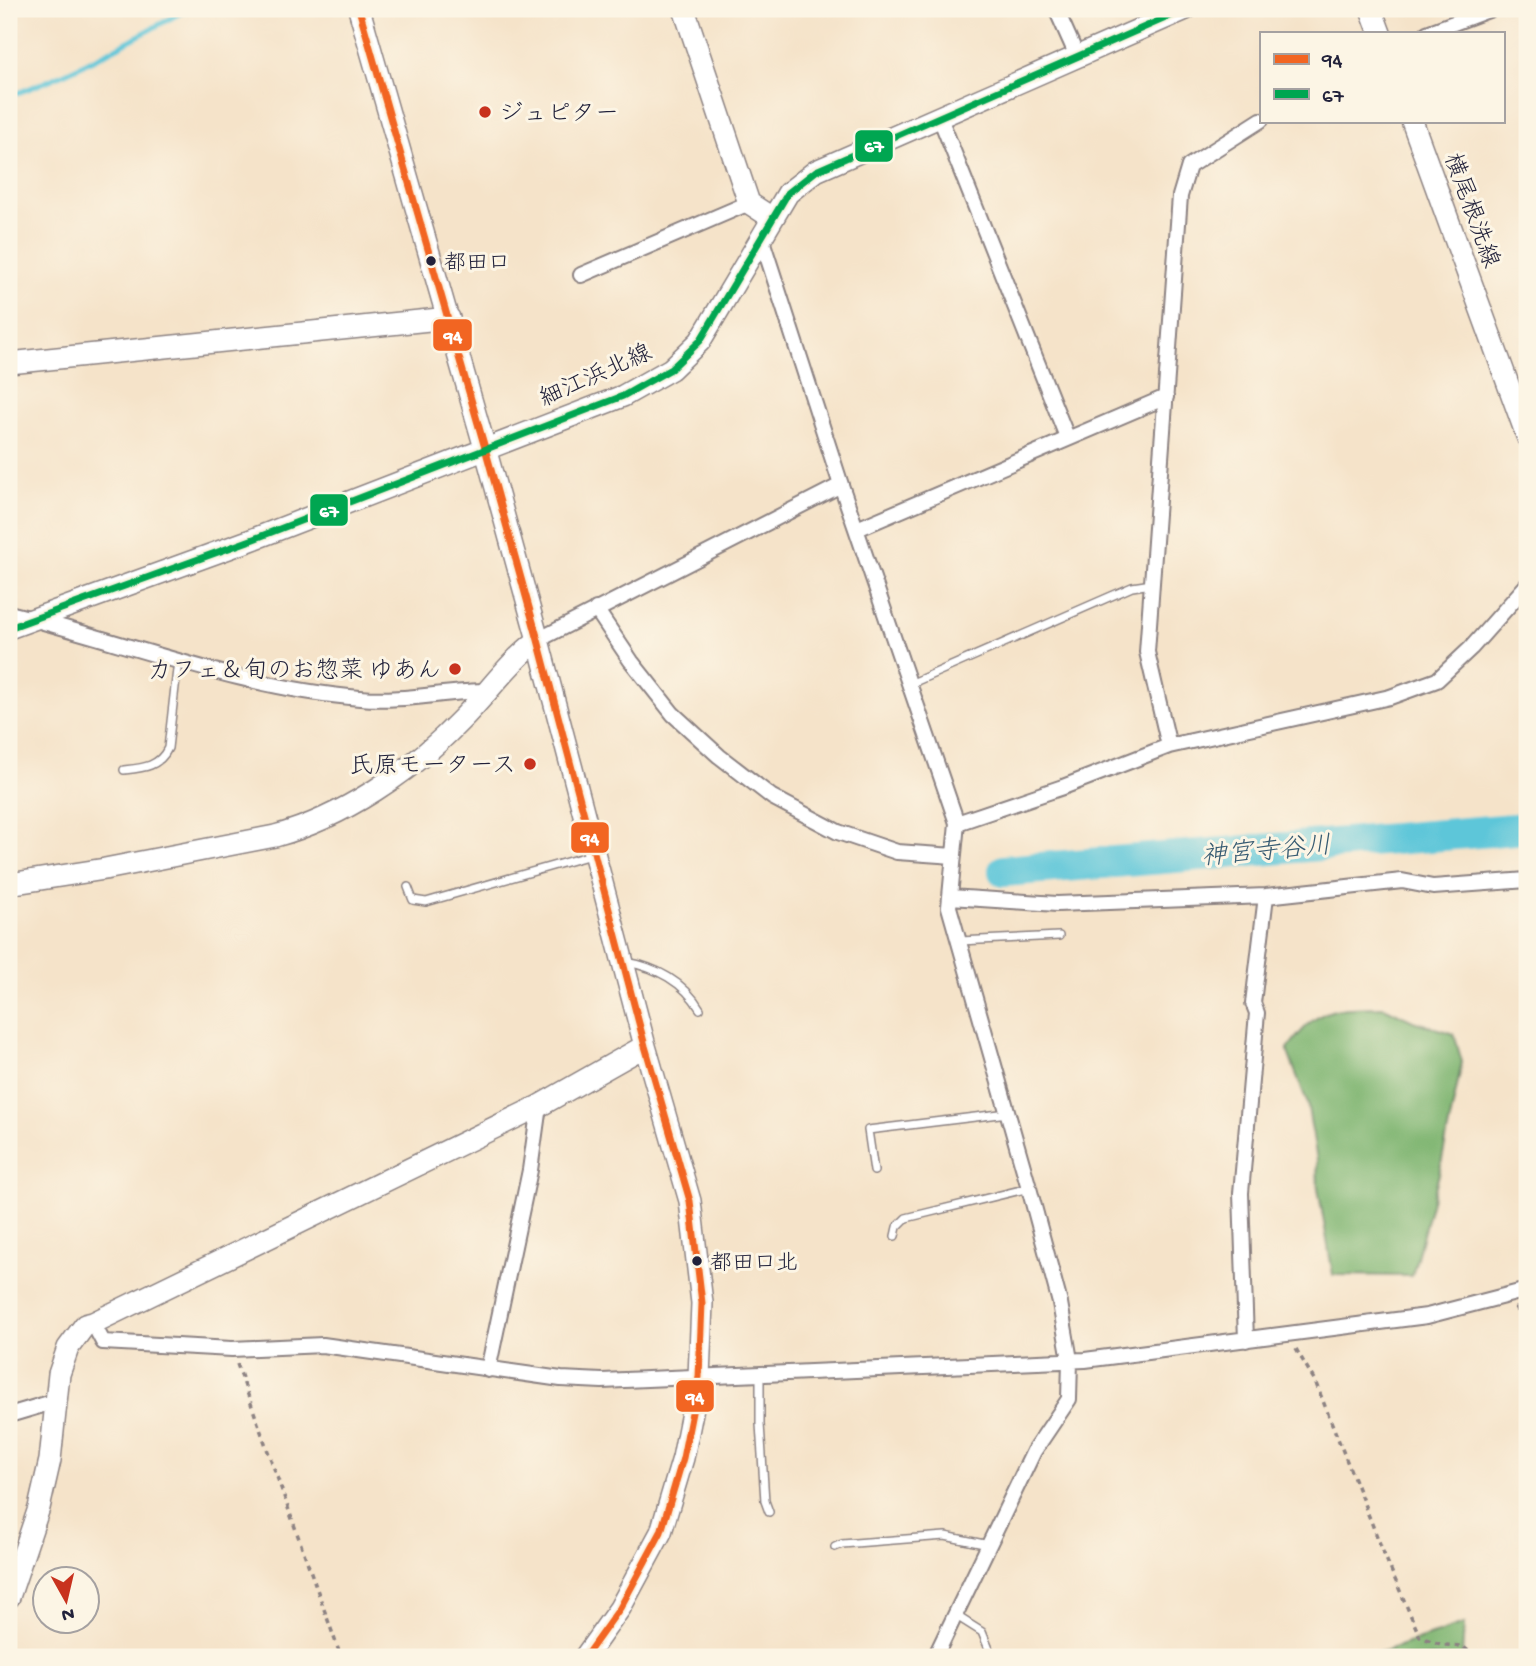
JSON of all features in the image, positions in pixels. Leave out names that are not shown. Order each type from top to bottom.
[{"type":"street","points":[[359,9],[449,318],[538,640],[645,1046],[690,1201],[702,1303],[699,1377],[683,1458],[661,1532],[621,1608],[585,1657]]},
{"type":"street","points":[[684,9],[749,203],[772,218]]},
{"type":"street","points":[[1056,9],[1077,56]]},
{"type":"street","name":"細江浜北線","points":[[9,628],[251,540],[623,396],[671,369],[700,341],[788,193],[816,171],[1186,9]]},
{"type":"street","points":[[1371,9],[1380,32]]},
{"type":"street","points":[[1430,32],[1491,9]]},
{"type":"street","points":[[940,118],[1067,437]]},
{"type":"street","points":[[1169,746],[1147,652],[1180,196],[1189,166],[1260,121]]},
{"type":"street","name":"横尾根洗線","points":[[1412,122],[1527,436]]},
{"type":"street","points":[[581,275],[749,203]]},
{"type":"street","points":[[761,237],[841,485],[957,823],[949,907],[1060,1303],[1070,1360],[1069,1399],[1034,1451],[935,1657]]},
{"type":"street","points":[[9,363],[449,318]]},
{"type":"street","points":[[857,529],[1067,437],[1166,397]]},
{"type":"street","points":[[9,884],[191,854],[296,831],[349,806],[410,765],[458,724],[522,652],[538,640],[841,485]]},
{"type":"street","points":[[957,823],[1063,787],[1169,746],[1390,697],[1437,680],[1471,648],[1527,585]]},
{"type":"street","points":[[596,610],[631,662],[673,713],[719,756],[772,797],[838,832],[897,852],[954,856]]},
{"type":"street","points":[[9,613],[178,660],[304,691],[359,698],[413,698],[488,691]]},
{"type":"street","points":[[950,897],[1056,904],[1266,896],[1402,881],[1433,887],[1527,880]]},
{"type":"street","points":[[1246,1340],[1241,1194],[1257,1013],[1253,1003],[1266,896]]},
{"type":"street","points":[[9,1597],[42,1496],[50,1460],[59,1374],[68,1348],[85,1325],[539,1106],[645,1046]]},
{"type":"street","points":[[488,1370],[530,1170],[539,1106]]},
{"type":"street","points":[[93,1323],[103,1342],[232,1349],[323,1345],[488,1370],[602,1381],[1070,1360],[1427,1316],[1527,1290]]},
{"type":"street","points":[[9,1415],[56,1401]]},
{"type":"lane","points":[[910,684],[1132,587],[1152,584]]},
{"type":"lane","points":[[124,770],[150,767],[164,756],[168,748],[178,660]]},
{"type":"lane","points":[[408,887],[413,900],[426,902],[595,854]]},
{"type":"lane","points":[[960,941],[1059,936]]},
{"type":"lane","points":[[623,961],[673,979],[694,998],[700,1009]]},
{"type":"lane","points":[[874,1171],[868,1130],[1008,1113]]},
{"type":"lane","points":[[895,1236],[897,1227],[906,1218],[1029,1188]]},
{"type":"lane","points":[[760,1373],[760,1424],[765,1501],[769,1512]]},
{"type":"lane","points":[[835,1547],[842,1544],[945,1536],[989,1545]]},
{"type":"lane","points":[[955,1615],[982,1632],[989,1649]]},
{"type":"path","points":[[1508,1296],[1527,1326]]},
{"type":"path","points":[[1287,1333],[1315,1381],[1420,1637],[1443,1645],[1462,1646],[1476,1657]]},
{"type":"path","points":[[232,1349],[341,1657]]},
{"type":"green space","points":[[1384,1007],[1413,1021],[1454,1034],[1462,1062],[1439,1174],[1412,1276],[1333,1275],[1307,1102],[1287,1050],[1308,1024],[1328,1012]]},
{"type":"green space","points":[[1464,1624],[1462,1657],[1367,1657]]},
{"type":"waterway","points":[[9,96],[78,67],[188,9]]},
{"type":"waterway","name":"神宮寺谷川","points":[[1004,871],[1527,828]]},
{"type":"transit line","name":"94","points":[[359,9],[485,448],[645,1046],[690,1201],[702,1303],[699,1377],[683,1458],[661,1532],[620,1608],[585,1657]]},
{"type":"transit line","name":"67","points":[[9,628],[251,540],[623,396],[671,369],[700,341],[788,193],[816,171],[1186,9]]},
{"type":"place","name":"ジュピター","points":[[485,112]]},
{"type":"place","name":"都田口","points":[[431,261]]},
{"type":"place","name":"カフェ＆旬のお惣菜 ゆあん","points":[[455,669]]},
{"type":"place","name":"氏原モータース","points":[[530,764]]},
{"type":"place","name":"都田口北","points":[[697,1261]]}]
